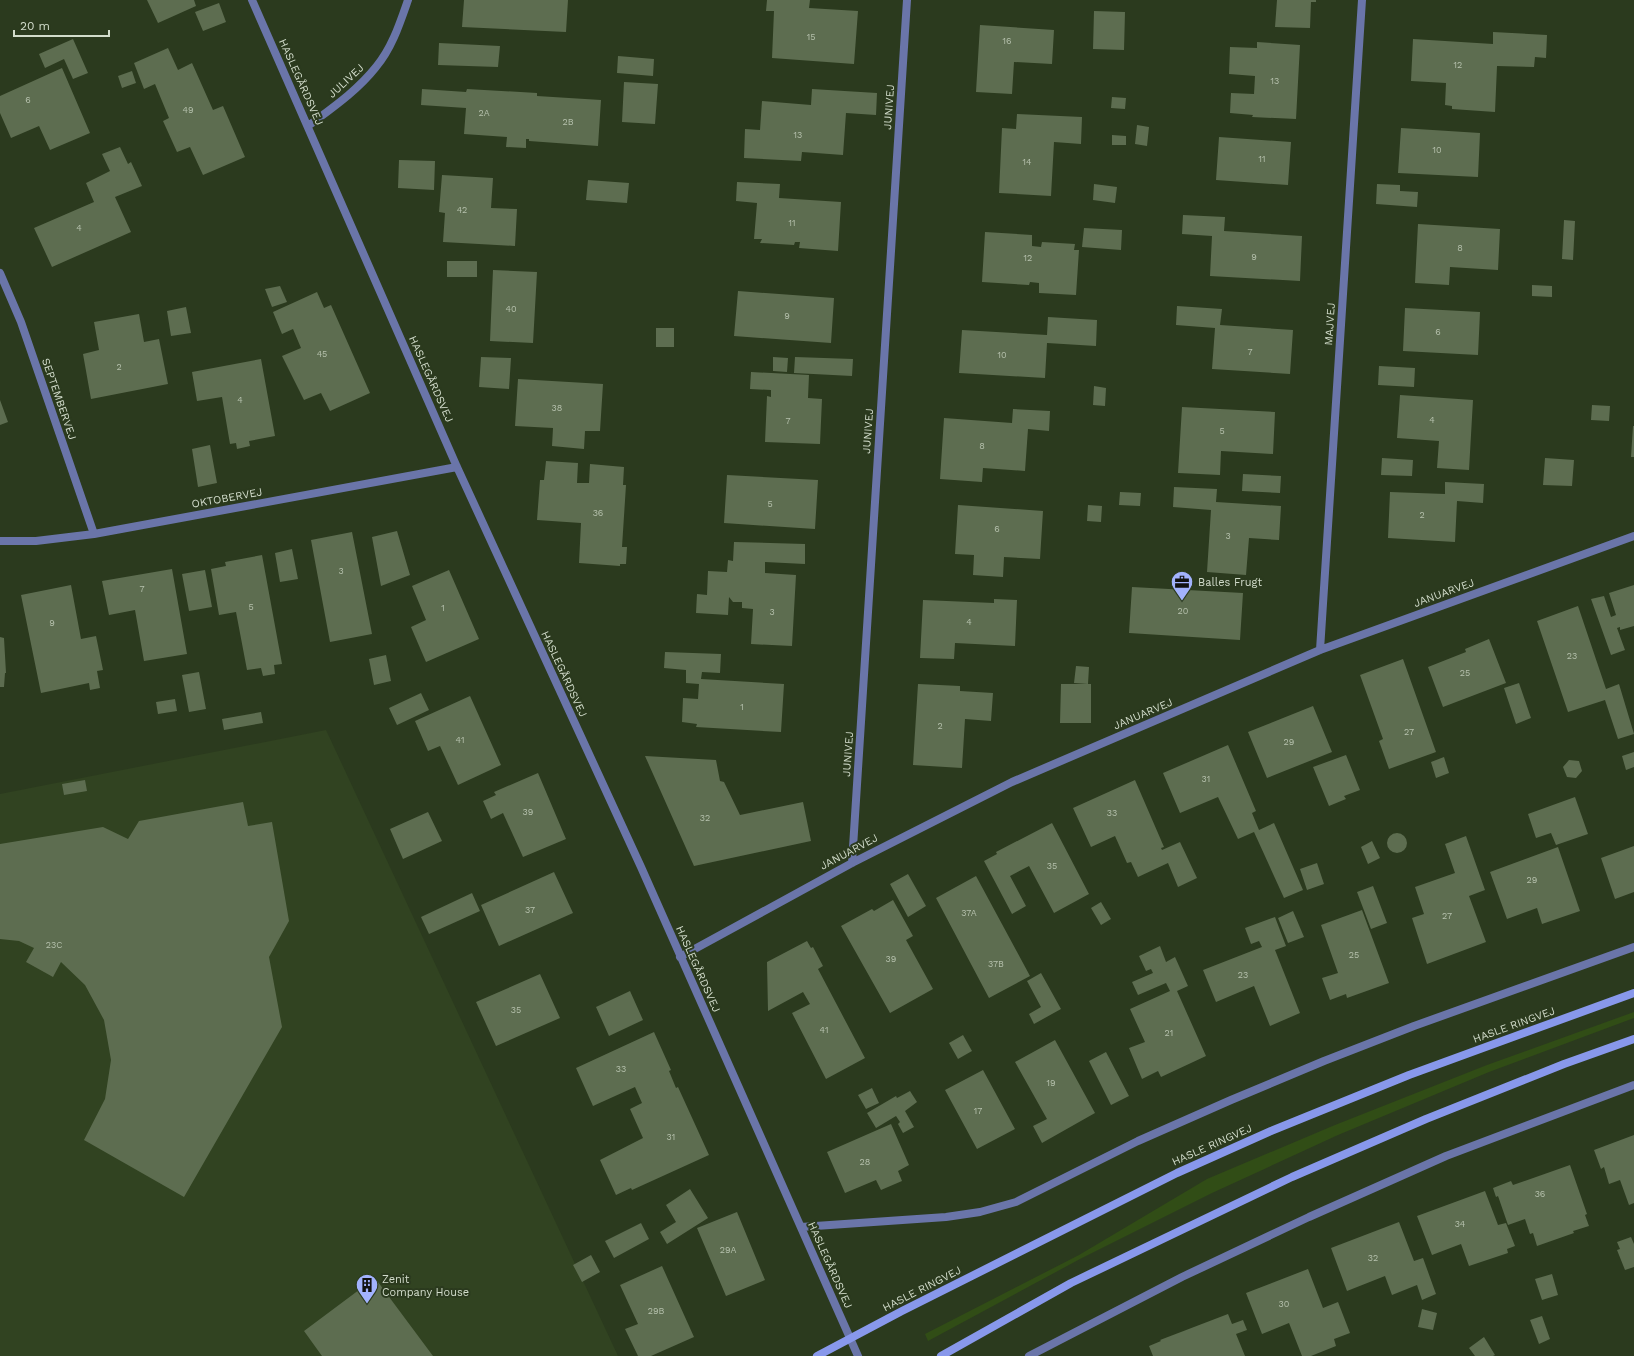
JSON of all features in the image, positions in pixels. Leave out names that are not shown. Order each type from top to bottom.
[{"type":"main road","name":"HASLE RINGVEJ","points":[[817,1356],[1177,1173],[1271,1131],[1409,1075],[1634,993]]},
{"type":"main road","points":[[942,1356],[1071,1283],[1292,1177],[1426,1118],[1564,1064],[1634,1039]]},
{"type":"street","name":"HASLEGÅRDSVEJ","points":[[252,0],[457,467],[641,867],[858,1356]]},
{"type":"street","name":"JULIVEJ","points":[[308,126],[360,86],[377,66],[393,39],[408,0]]},
{"type":"street","name":"JUNIVEJ","points":[[852,863],[907,0]]},
{"type":"street","name":"MAJVEJ","points":[[1320,650],[1362,0]]},
{"type":"street","name":"SEPTEMBERVEJ","points":[[0,273],[21,322],[94,534]]},
{"type":"street","name":"OKTOBERVEJ","points":[[0,541],[36,542],[94,534],[457,467]]},
{"type":"street","name":"JANUARVEJ","points":[[680,957],[852,863],[1012,782],[1320,650],[1634,536]]},
{"type":"street","points":[[801,1227],[946,1217],[980,1212],[1016,1202],[1138,1141],[1310,1067],[1414,1026],[1634,947]]},
{"type":"street","points":[[1029,1356],[1182,1277],[1316,1214],[1446,1156],[1634,1085]]},
{"type":"shaded area","points":[[326,730],[618,1356],[0,1356],[0,794]]},
{"type":"shaded area","points":[[1634,1012],[1634,1018],[1489,1072],[1338,1135],[1212,1193],[1080,1259],[928,1341],[925,1334],[1079,1255],[1207,1179],[1335,1125],[1487,1065]]},
{"type":"building","points":[[147,0],[194,0],[196,6],[158,23]]},
{"type":"building","points":[[464,0],[568,0],[566,32],[462,27]]},
{"type":"building","points":[[767,0],[810,0],[809,8],[858,11],[854,64],[772,58],[774,11],[766,11]]},
{"type":"building","points":[[1277,0],[1316,0],[1316,2],[1311,2],[1310,28],[1275,27]]},
{"type":"building","points":[[219,3],[226,22],[203,31],[195,12]]},
{"type":"building","points":[[1094,11],[1125,12],[1124,50],[1093,49]]},
{"type":"building","points":[[980,25],[1054,30],[1052,64],[1014,62],[1012,94],[976,92]]},
{"type":"building","points":[[1493,32],[1547,35],[1546,58],[1535,57],[1534,67],[1497,66],[1495,112],[1452,109],[1452,106],[1445,105],[1446,83],[1411,81],[1413,39],[1493,44]]},
{"type":"building","points":[[73,39],[88,73],[73,79],[64,59],[45,68],[39,54]]},
{"type":"building","points":[[1257,42],[1300,45],[1296,119],[1252,117],[1253,115],[1230,113],[1231,93],[1254,94],[1255,76],[1229,74],[1230,47],[1257,48]]},
{"type":"building","points":[[439,43],[500,46],[498,67],[438,65]]},
{"type":"building","points":[[168,48],[178,70],[192,63],[213,110],[223,106],[245,157],[203,175],[190,147],[177,152],[163,121],[169,118],[155,84],[144,89],[134,63]]},
{"type":"building","points":[[618,56],[654,59],[653,76],[617,73]]},
{"type":"building","points":[[62,68],[90,133],[50,150],[39,126],[11,138],[0,113],[0,96]]},
{"type":"building","points":[[132,71],[136,83],[122,88],[118,76]]},
{"type":"building","points":[[624,82],[658,84],[655,124],[622,122]]},
{"type":"building","points":[[422,89],[466,92],[467,89],[537,93],[537,96],[601,100],[598,146],[529,141],[529,139],[526,139],[526,148],[506,147],[507,137],[464,134],[466,108],[421,105]]},
{"type":"building","points":[[812,89],[877,93],[876,115],[846,113],[843,155],[802,152],[801,161],[744,158],[745,129],[760,130],[762,101],[811,105]]},
{"type":"building","points":[[1112,97],[1126,98],[1125,109],[1111,108]]},
{"type":"building","points":[[1017,114],[1082,117],[1081,144],[1054,142],[1051,196],[999,193],[1002,128],[1016,129]]},
{"type":"building","points":[[1137,125],[1149,127],[1147,146],[1135,144]]},
{"type":"building","points":[[1401,128],[1480,133],[1478,177],[1398,173]]},
{"type":"building","points":[[1112,135],[1126,136],[1126,145],[1112,145]]},
{"type":"building","points":[[1219,137],[1291,142],[1288,185],[1216,180]]},
{"type":"building","points":[[120,147],[128,164],[131,162],[142,186],[115,197],[131,232],[52,267],[34,228],[94,202],[86,183],[110,171],[102,154]]},
{"type":"building","points":[[399,160],[435,161],[434,190],[398,188]]},
{"type":"building","points":[[442,175],[493,178],[491,208],[517,209],[515,246],[443,242],[445,213],[439,212]]},
{"type":"building","points":[[588,180],[629,183],[627,203],[586,200]]},
{"type":"building","points":[[737,182],[780,184],[779,198],[841,202],[838,251],[799,248],[800,242],[795,242],[794,245],[760,243],[762,239],[754,239],[757,203],[736,201]]},
{"type":"building","points":[[1094,184],[1117,187],[1115,203],[1093,200]]},
{"type":"building","points":[[1377,184],[1400,185],[1400,191],[1418,192],[1417,207],[1376,204]]},
{"type":"building","points":[[1183,215],[1225,217],[1224,231],[1302,236],[1300,281],[1210,276],[1212,236],[1182,234]]},
{"type":"building","points":[[1564,220],[1575,221],[1573,260],[1562,259]]},
{"type":"building","points":[[1418,224],[1500,229],[1498,270],[1450,267],[1449,285],[1415,283]]},
{"type":"building","points":[[1084,228],[1122,230],[1121,250],[1082,247]]},
{"type":"building","points":[[985,232],[1032,235],[1032,246],[1041,247],[1042,242],[1075,244],[1074,250],[1079,250],[1076,295],[1039,293],[1039,283],[1030,282],[1029,285],[982,282]]},
{"type":"building","points":[[447,261],[477,261],[477,277],[447,277]]},
{"type":"building","points":[[493,270],[537,272],[533,343],[490,341]]},
{"type":"building","points":[[1532,285],[1552,286],[1552,297],[1532,296]]},
{"type":"building","points":[[280,286],[287,302],[272,307],[265,289]]},
{"type":"building","points":[[738,291],[834,298],[831,343],[734,336]]},
{"type":"building","points":[[317,292],[324,308],[331,305],[370,393],[330,411],[321,393],[304,400],[282,356],[301,348],[293,329],[282,334],[273,312]]},
{"type":"building","points":[[1177,306],[1222,309],[1220,325],[1293,330],[1290,374],[1212,369],[1215,328],[1176,325]]},
{"type":"building","points":[[186,307],[191,333],[171,336],[167,311]]},
{"type":"building","points":[[1405,308],[1480,312],[1478,355],[1403,351]]},
{"type":"building","points":[[139,314],[144,342],[159,339],[168,384],[91,399],[83,354],[99,350],[94,322]]},
{"type":"building","points":[[1048,317],[1097,320],[1096,346],[1047,343],[1045,378],[959,373],[962,330],[1047,335]]},
{"type":"building","points":[[656,328],[674,328],[674,347],[656,347]]},
{"type":"building","points":[[481,357],[511,358],[509,389],[479,387]]},
{"type":"building","points":[[773,357],[788,358],[787,372],[773,371]]},
{"type":"building","points":[[795,357],[853,359],[852,376],[794,373]]},
{"type":"building","points":[[261,359],[275,436],[249,441],[250,446],[237,449],[236,443],[230,444],[222,397],[197,401],[192,372]]},
{"type":"building","points":[[1379,366],[1415,368],[1414,387],[1378,385]]},
{"type":"building","points":[[751,372],[809,375],[808,398],[822,399],[820,444],[765,442],[767,396],[771,397],[771,390],[750,389]]},
{"type":"building","points":[[518,379],[603,384],[600,431],[585,431],[584,449],[552,446],[553,428],[515,426]]},
{"type":"building","points":[[1094,386],[1106,388],[1105,406],[1093,405]]},
{"type":"building","points":[[1400,395],[1473,400],[1469,470],[1437,468],[1439,441],[1397,438]]},
{"type":"building","points":[[0,400],[8,422],[0,425]]},
{"type":"building","points":[[1592,405],[1610,406],[1609,421],[1591,420]]},
{"type":"building","points":[[1182,407],[1275,412],[1273,454],[1221,451],[1220,475],[1178,473]]},
{"type":"building","points":[[1013,409],[1050,411],[1049,431],[1028,429],[1025,471],[983,468],[982,482],[940,479],[944,418],[1012,423]]},
{"type":"building","points":[[1633,426],[1634,457],[1631,457]]},
{"type":"building","points":[[210,445],[217,483],[198,487],[192,449]]},
{"type":"building","points":[[1382,458],[1413,460],[1412,476],[1381,475]]},
{"type":"building","points":[[1545,458],[1574,460],[1572,486],[1543,485]]},
{"type":"building","points":[[546,461],[578,463],[577,483],[589,483],[590,464],[624,467],[623,485],[626,485],[622,547],[627,547],[626,564],[620,564],[620,566],[579,563],[581,523],[537,520],[540,480],[544,480]]},
{"type":"building","points":[[1243,474],[1281,476],[1280,493],[1242,491]]},
{"type":"building","points":[[727,475],[818,480],[815,529],[724,523]]},
{"type":"building","points":[[1445,482],[1484,484],[1483,503],[1457,501],[1455,542],[1388,538],[1390,492],[1445,494]]},
{"type":"building","points":[[1174,487],[1217,489],[1216,502],[1281,506],[1279,540],[1249,538],[1246,575],[1207,572],[1211,510],[1173,507]]},
{"type":"building","points":[[1120,492],[1141,493],[1140,506],[1119,505]]},
{"type":"building","points":[[958,505],[1043,511],[1040,559],[1004,557],[1003,577],[973,575],[974,555],[955,554]]},
{"type":"building","points":[[1088,505],[1102,506],[1101,522],[1087,521]]},
{"type":"building","points":[[397,531],[410,575],[381,586],[372,537]]},
{"type":"building","points":[[352,532],[372,634],[330,642],[311,540]]},
{"type":"building","points":[[734,542],[805,544],[805,564],[765,562],[765,573],[796,575],[792,646],[751,644],[753,609],[742,608],[742,602],[733,602],[729,597],[728,615],[696,613],[697,594],[707,595],[708,571],[727,572],[728,560],[733,561]]},
{"type":"building","points":[[292,549],[298,579],[280,582],[275,553]]},
{"type":"building","points":[[262,555],[282,664],[274,665],[275,674],[263,676],[261,668],[247,670],[236,612],[219,615],[211,569],[226,566],[225,562]]},
{"type":"building","points":[[172,569],[187,654],[144,661],[135,610],[109,615],[102,581]]},
{"type":"building","points":[[205,570],[212,607],[189,611],[182,574]]},
{"type":"building","points":[[449,570],[479,639],[426,662],[411,627],[426,620],[412,586]]},
{"type":"building","points":[[71,585],[81,639],[96,636],[103,670],[97,671],[100,688],[90,690],[89,683],[41,693],[21,595]]},
{"type":"building","points":[[1634,585],[1634,626],[1620,630],[1620,627],[1617,628],[1625,650],[1611,655],[1591,599],[1604,596],[1611,617],[1616,615],[1609,593]]},
{"type":"building","points":[[1132,587],[1243,593],[1240,640],[1129,633]]},
{"type":"building","points":[[994,599],[1017,600],[1015,646],[955,643],[954,659],[920,658],[923,600],[994,603]]},
{"type":"building","points":[[1578,606],[1606,689],[1619,684],[1634,734],[1618,739],[1605,700],[1568,712],[1537,621]]},
{"type":"building","points":[[0,637],[4,638],[6,673],[4,687],[0,687]]},
{"type":"building","points":[[1489,639],[1506,683],[1443,707],[1428,667],[1466,652],[1465,649]]},
{"type":"building","points":[[665,652],[721,654],[720,673],[702,672],[701,679],[784,684],[781,732],[696,727],[697,724],[682,722],[683,698],[698,699],[699,684],[686,683],[686,670],[664,668]]},
{"type":"building","points":[[386,655],[391,681],[374,685],[369,659]]},
{"type":"building","points":[[1403,659],[1436,752],[1389,769],[1379,741],[1383,739],[1360,675]]},
{"type":"building","points":[[1076,666],[1089,667],[1088,684],[1074,683]]},
{"type":"building","points":[[199,672],[206,709],[189,712],[182,675]]},
{"type":"building","points":[[1519,683],[1531,718],[1516,724],[1504,688]]},
{"type":"building","points":[[918,684],[960,686],[960,691],[993,693],[991,721],[965,719],[962,768],[913,765]]},
{"type":"building","points":[[1061,684],[1091,684],[1091,723],[1060,723]]},
{"type":"building","points":[[421,693],[429,710],[397,725],[389,708]]},
{"type":"building","points":[[470,696],[501,765],[458,785],[440,746],[428,751],[415,721]]},
{"type":"building","points":[[175,699],[177,711],[158,714],[156,702]]},
{"type":"building","points":[[1313,706],[1332,752],[1267,778],[1248,732]]},
{"type":"building","points":[[261,712],[263,723],[224,730],[222,719]]},
{"type":"building","points":[[1228,745],[1256,811],[1252,813],[1259,830],[1274,823],[1303,890],[1284,898],[1254,832],[1238,839],[1218,797],[1180,813],[1163,773]]},
{"type":"building","points":[[1634,752],[1634,767],[1626,770],[1622,756]]},
{"type":"building","points":[[1346,755],[1360,790],[1344,796],[1346,799],[1329,806],[1313,767]]},
{"type":"building","points":[[645,756],[716,760],[720,781],[724,782],[740,815],[803,802],[811,841],[694,866]]},
{"type":"building","points":[[1444,757],[1449,773],[1436,778],[1431,762]]},
{"type":"building","points":[[1569,760],[1579,761],[1582,771],[1576,778],[1567,777],[1563,767]]},
{"type":"building","points":[[538,773],[566,839],[523,857],[503,813],[491,819],[483,801],[496,795],[494,792]]},
{"type":"building","points":[[85,780],[87,791],[64,795],[62,784]]},
{"type":"building","points":[[1135,780],[1164,847],[1161,848],[1162,850],[1180,842],[1197,878],[1178,887],[1168,863],[1138,877],[1131,862],[1127,863],[1115,836],[1091,847],[1073,808]]},
{"type":"building","points":[[1575,797],[1588,834],[1556,845],[1551,833],[1536,838],[1528,814]]},
{"type":"building","points":[[243,802],[248,826],[272,822],[289,921],[269,957],[282,1027],[184,1197],[84,1140],[105,1099],[111,1060],[104,1020],[85,985],[61,962],[53,977],[26,962],[34,948],[19,941],[0,939],[0,844],[103,827],[128,839],[139,821]]},
{"type":"building","points":[[428,812],[442,841],[403,859],[390,829]]},
{"type":"building","points":[[1052,823],[1089,894],[1054,913],[1029,866],[1010,876],[1026,906],[1012,914],[984,861],[997,854],[996,852]]},
{"type":"building","points":[[1397,833],[1404,836],[1407,843],[1404,850],[1397,853],[1390,850],[1387,843],[1390,836]]},
{"type":"building","points":[[1466,836],[1485,890],[1469,896],[1486,942],[1427,964],[1412,918],[1424,914],[1415,887],[1455,873],[1445,844]]},
{"type":"building","points":[[1372,841],[1380,858],[1368,864],[1361,847]]},
{"type":"building","points":[[1634,846],[1634,892],[1615,899],[1601,858]]},
{"type":"building","points":[[1558,847],[1580,911],[1542,924],[1537,908],[1507,919],[1490,872]]},
{"type":"building","points":[[1317,863],[1324,884],[1307,890],[1300,869]]},
{"type":"building","points":[[554,872],[573,913],[499,946],[481,905]]},
{"type":"building","points":[[908,874],[926,906],[908,917],[890,884]]},
{"type":"building","points":[[976,876],[1030,976],[989,998],[936,898]]},
{"type":"building","points":[[1373,886],[1387,923],[1371,929],[1357,892]]},
{"type":"building","points":[[472,893],[480,911],[429,934],[421,917]]},
{"type":"building","points":[[893,900],[913,936],[906,940],[933,989],[890,1013],[841,926],[872,909],[874,911]]},
{"type":"building","points":[[1101,902],[1111,919],[1101,925],[1091,908]]},
{"type":"building","points":[[1362,910],[1389,983],[1347,998],[1346,994],[1330,1000],[1322,978],[1338,973],[1321,925]]},
{"type":"building","points":[[1293,911],[1304,937],[1288,943],[1278,918]]},
{"type":"building","points":[[1275,917],[1286,946],[1275,950],[1300,1013],[1270,1026],[1254,986],[1216,1002],[1203,970],[1262,947],[1259,941],[1251,944],[1245,928]]},
{"type":"building","points":[[807,941],[811,948],[813,947],[823,966],[818,969],[865,1058],[826,1079],[792,1013],[810,1004],[803,992],[768,1011],[767,962]]},
{"type":"building","points":[[1160,946],[1166,962],[1175,957],[1188,986],[1177,991],[1206,1056],[1161,1077],[1158,1071],[1142,1079],[1129,1048],[1145,1042],[1130,1009],[1170,991],[1166,983],[1138,995],[1132,982],[1153,973],[1151,969],[1146,971],[1139,956]]},
{"type":"building","points":[[1041,973],[1061,1009],[1034,1024],[1029,1014],[1041,1007],[1027,981]]},
{"type":"building","points":[[540,974],[560,1018],[496,1046],[476,1002]]},
{"type":"building","points":[[630,991],[643,1020],[609,1036],[596,1007]]},
{"type":"building","points":[[654,1032],[671,1070],[669,1071],[676,1088],[678,1087],[709,1155],[632,1190],[631,1188],[616,1195],[600,1160],[643,1138],[630,1109],[642,1103],[635,1087],[593,1106],[576,1068]]},
{"type":"building","points":[[963,1035],[972,1051],[958,1059],[949,1043]]},
{"type":"building","points":[[1055,1040],[1095,1113],[1042,1143],[1033,1126],[1047,1119],[1015,1062]]},
{"type":"building","points":[[1106,1052],[1129,1096],[1111,1105],[1089,1061]]},
{"type":"building","points":[[983,1070],[1015,1129],[977,1149],[945,1090]]},
{"type":"building","points":[[872,1088],[879,1103],[866,1109],[858,1095]]},
{"type":"building","points":[[910,1091],[917,1102],[905,1111],[914,1127],[903,1133],[898,1124],[900,1122],[896,1116],[876,1128],[867,1113],[896,1096],[897,1098]]},
{"type":"building","points":[[891,1124],[909,1165],[898,1171],[902,1181],[881,1190],[876,1180],[845,1193],[827,1152]]},
{"type":"building","points":[[1634,1135],[1634,1203],[1629,1205],[1620,1180],[1609,1184],[1604,1167],[1601,1169],[1594,1150]]},
{"type":"building","points":[[1570,1165],[1587,1214],[1585,1215],[1589,1226],[1537,1246],[1533,1233],[1530,1234],[1525,1219],[1508,1225],[1498,1196],[1496,1197],[1493,1188],[1511,1181],[1513,1185]]},
{"type":"building","points":[[690,1189],[708,1218],[667,1244],[660,1232],[676,1222],[666,1205]]},
{"type":"building","points":[[1485,1191],[1498,1225],[1506,1223],[1515,1246],[1507,1249],[1508,1253],[1469,1266],[1461,1244],[1432,1255],[1417,1216]]},
{"type":"building","points":[[737,1212],[765,1280],[726,1296],[697,1228]]},
{"type":"building","points":[[1399,1222],[1414,1261],[1423,1258],[1436,1294],[1422,1300],[1417,1285],[1392,1295],[1385,1276],[1347,1291],[1331,1248]]},
{"type":"building","points":[[641,1223],[649,1239],[614,1258],[605,1241]]},
{"type":"building","points":[[1631,1237],[1634,1244],[1634,1267],[1625,1270],[1617,1250],[1620,1249],[1617,1242]]},
{"type":"building","points":[[591,1255],[600,1272],[582,1282],[573,1265]]},
{"type":"building","points":[[662,1266],[694,1337],[651,1356],[638,1356],[625,1329],[638,1324],[620,1285]]},
{"type":"building","points":[[1308,1269],[1323,1308],[1338,1302],[1350,1333],[1334,1339],[1336,1346],[1311,1356],[1302,1356],[1289,1323],[1262,1334],[1246,1293]]},
{"type":"building","points":[[1552,1274],[1558,1295],[1542,1300],[1535,1279]]},
{"type":"building","name":"Zenit Company House","points":[[375,1278],[433,1356],[322,1356],[304,1331]]},
{"type":"building","points":[[1422,1309],[1437,1313],[1433,1330],[1418,1327]]},
{"type":"building","points":[[1228,1314],[1232,1324],[1243,1320],[1247,1330],[1236,1334],[1245,1356],[1153,1356],[1149,1346],[1161,1341],[1160,1340]]},
{"type":"building","points":[[1542,1316],[1550,1339],[1539,1344],[1530,1320]]},
{"type":"building","points":[[1484,1337],[1495,1355],[1475,1356],[1469,1348]]},
{"type":"place","name":"Balles Frugt","points":[[1182,602]]},
{"type":"place","name":"Zenit Company House","points":[[367,1304]]}]
